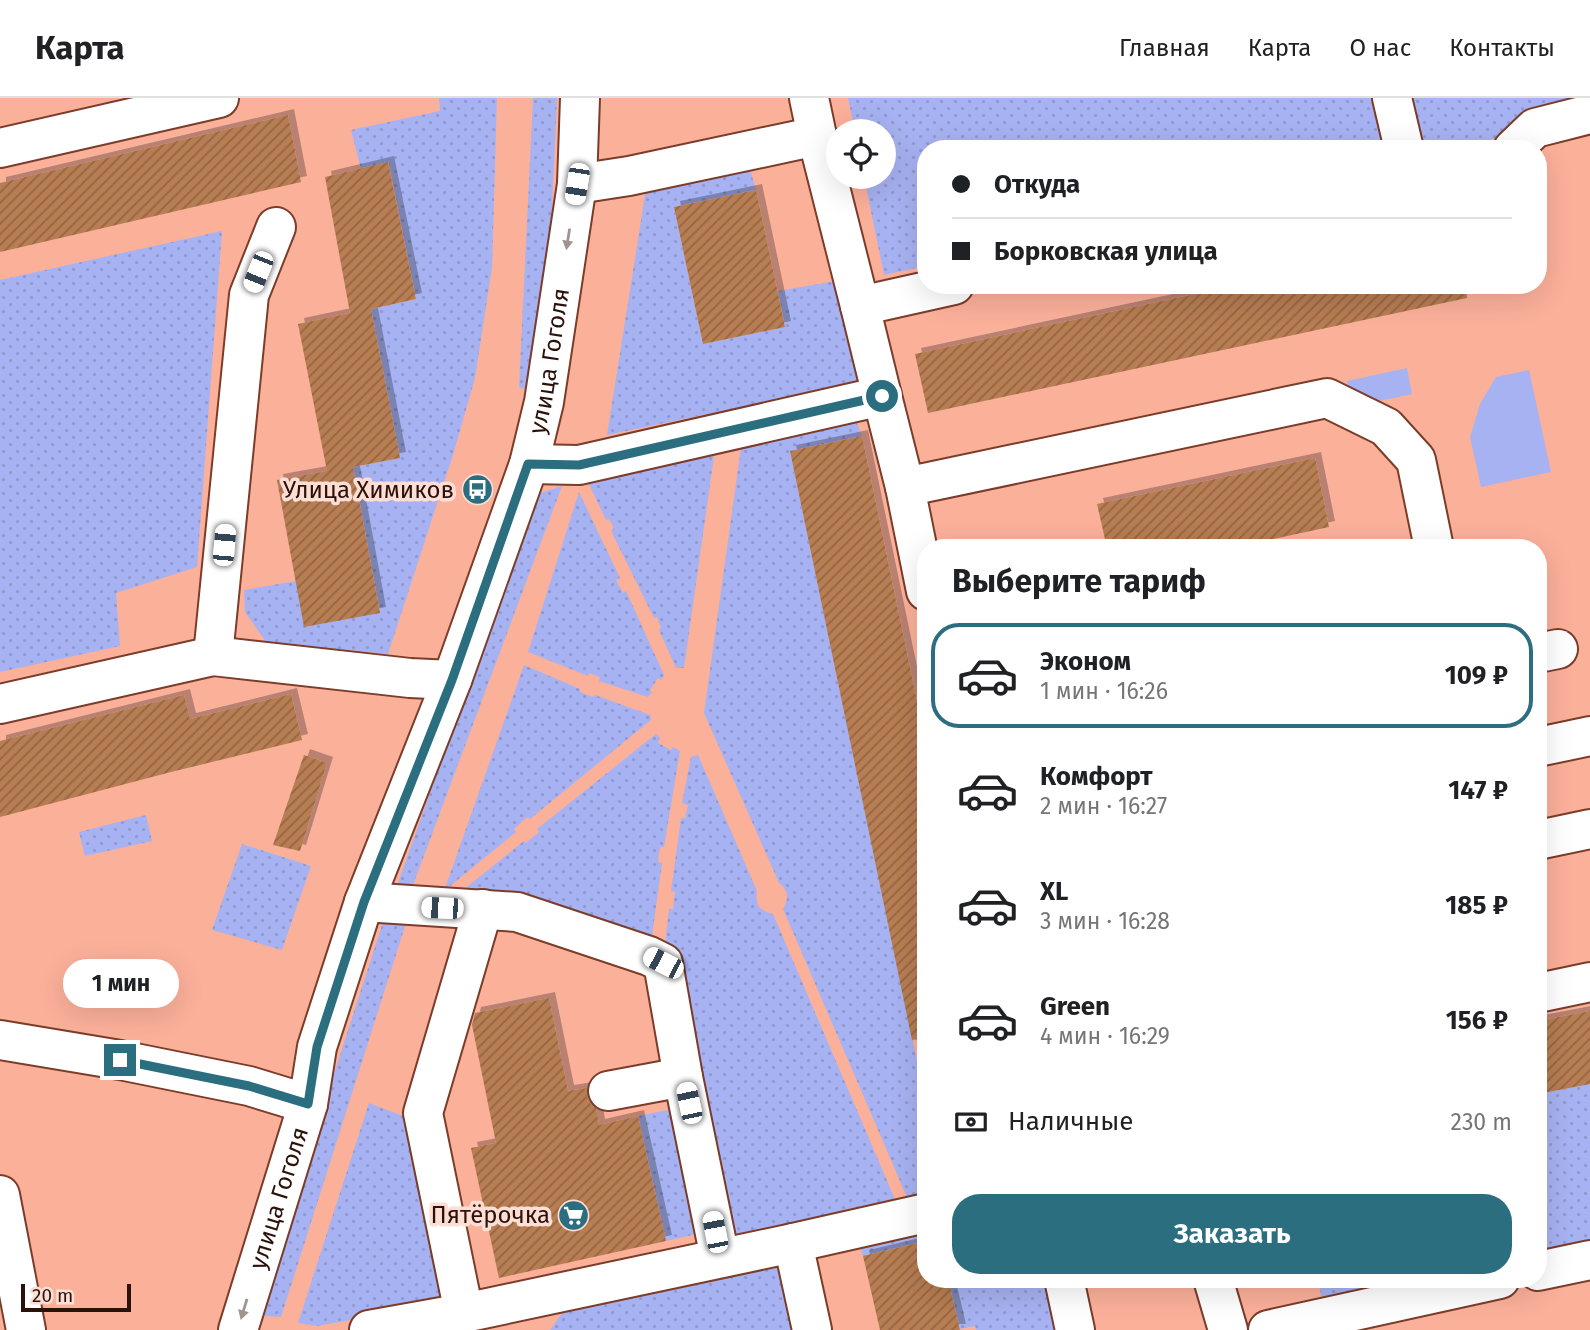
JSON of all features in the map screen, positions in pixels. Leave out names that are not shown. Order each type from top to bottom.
[{"type":"street","points":[[0,148],[219,98]]},
{"type":"street","name":"улица Гоголя","points":[[238,1330],[308,1104],[317,1047],[364,902],[452,680],[528,464],[544,402],[577,184],[580,98]]},
{"type":"street","points":[[809,98],[905,487],[917,546]]},
{"type":"street","points":[[1392,98],[1403,140]]},
{"type":"street","points":[[1522,140],[1535,128],[1590,114]]},
{"type":"street","points":[[577,184],[629,176],[817,136]]},
{"type":"street","points":[[213,656],[249,295],[276,227]]},
{"type":"street","points":[[860,306],[917,293]]},
{"type":"street","points":[[528,464],[579,465],[882,396]]},
{"type":"street","points":[[905,487],[1327,398],[1386,427],[1416,460],[1432,539]]},
{"type":"street","points":[[0,704],[213,656],[410,678],[452,680]]},
{"type":"street","points":[[1547,745],[1590,736]]},
{"type":"street","points":[[1547,838],[1590,829]]},
{"type":"street","points":[[364,902],[517,912],[663,963],[720,1258]]},
{"type":"street","points":[[464,1313],[423,1113],[483,909]]},
{"type":"street","points":[[1547,991],[1590,982]]},
{"type":"street","points":[[0,1040],[120,1060],[249,1086],[308,1104]]},
{"type":"street","points":[[608,1091],[683,1077]]},
{"type":"street","points":[[0,1195],[26,1330]]},
{"type":"street","points":[[369,1330],[464,1313],[510,1317],[720,1258],[917,1215]]},
{"type":"street","points":[[793,1243],[812,1330]]},
{"type":"street","points":[[1547,1269],[1590,1260]]},
{"type":"street","points":[[1068,1288],[1075,1330]]},
{"type":"street","points":[[1216,1288],[1228,1330]]},
{"type":"street","points":[[1268,1330],[1459,1288]]},
{"type":"shaded area","points":[[439,98],[497,98],[492,267],[475,378],[453,455],[388,654],[266,642],[245,612],[244,590],[296,581],[380,612],[353,467],[400,458],[371,309],[416,299],[389,163],[361,169],[351,130],[440,111]]},
{"type":"shaded area","points":[[533,98],[557,98],[548,289],[535,393],[519,387]]},
{"type":"shaded area","points":[[848,98],[1590,98],[1590,117],[1488,140],[917,140],[917,268],[884,275],[866,189],[896,189],[896,119],[852,119]]},
{"type":"shaded area","points":[[749,166],[756,190],[674,207],[703,344],[785,327],[778,291],[842,280],[861,382],[607,435],[646,189]]},
{"type":"shaded area","points":[[222,231],[197,567],[116,593],[120,646],[0,672],[0,280]]},
{"type":"shaded area","points":[[1407,368],[1412,394],[1375,402],[1349,391],[1347,381]]},
{"type":"shaded area","points":[[1529,370],[1551,472],[1481,487],[1470,437],[1480,404],[1496,377]]},
{"type":"shaded area","points":[[849,403],[862,436],[790,451],[917,1061],[917,1200],[909,1202],[783,909],[787,898],[785,889],[779,883],[704,713],[744,426]]},
{"type":"shaded area","points":[[716,442],[684,668],[676,668],[659,630],[661,628],[657,617],[654,618],[611,531],[614,528],[609,519],[606,520],[586,478]]},
{"type":"shaded area","points":[[562,486],[410,893],[395,891],[537,494]]},
{"type":"shaded area","points":[[579,492],[620,578],[616,580],[623,593],[626,591],[664,675],[661,680],[658,678],[648,697],[599,681],[600,677],[589,673],[588,676],[528,652]]},
{"type":"shaded area","points":[[524,665],[580,689],[580,692],[650,715],[651,720],[530,819],[527,817],[514,829],[516,832],[444,891]]},
{"type":"shaded area","points":[[656,734],[660,738],[658,743],[671,750],[673,747],[680,751],[664,847],[660,847],[658,862],[662,863],[651,943],[458,894],[524,841],[526,843],[539,832],[537,829]]},
{"type":"shaded area","points":[[698,755],[757,891],[757,904],[764,911],[773,914],[897,1204],[726,1240],[665,945],[669,909],[673,909],[675,892],[671,891],[681,818],[685,818],[688,805],[682,803],[691,757]]},
{"type":"shaded area","points":[[146,815],[152,841],[85,856],[79,832]]},
{"type":"shaded area","points":[[242,844],[311,866],[282,950],[212,930]]},
{"type":"shaded area","points":[[384,919],[407,920],[281,1317],[256,1315]]},
{"type":"shaded area","points":[[1590,1084],[1590,1240],[1547,1250],[1547,1092]]},
{"type":"shaded area","points":[[369,1103],[408,1118],[444,1303],[317,1326],[298,1323]]},
{"type":"shaded area","points":[[673,1109],[701,1233],[666,1241],[638,1116]]},
{"type":"shaded area","points":[[917,1227],[917,1243],[863,1256],[858,1241]]},
{"type":"shaded area","points":[[782,1263],[797,1330],[550,1330],[567,1306]]},
{"type":"shaded area","points":[[950,1288],[1053,1288],[1061,1330],[976,1330],[975,1326],[960,1329]]},
{"type":"shaded area","points":[[1320,1288],[1379,1288],[1322,1301]]},
{"type":"building","points":[[288,115],[301,182],[0,252],[0,183]]},
{"type":"building","points":[[388,162],[416,299],[371,309],[400,458],[353,467],[380,613],[304,627],[277,480],[327,471],[298,324],[350,313],[325,177]]},
{"type":"building","points":[[756,190],[785,327],[703,344],[674,207]]},
{"type":"building","points":[[1195,294],[1467,294],[1467,298],[928,413],[915,354]]},
{"type":"building","points":[[862,436],[917,702],[917,1039],[912,1040],[790,451]]},
{"type":"building","points":[[1315,458],[1329,527],[1273,539],[1105,539],[1097,504]]},
{"type":"building","points":[[291,694],[302,740],[0,817],[0,741],[184,695],[190,719]]},
{"type":"building","points":[[304,755],[327,763],[300,851],[273,845]]},
{"type":"building","points":[[549,998],[568,1091],[587,1088],[587,1096],[591,1105],[596,1108],[599,1125],[638,1116],[666,1241],[499,1278],[471,1148],[496,1143],[472,1025],[475,1013]]},
{"type":"building","points":[[1590,1011],[1590,1084],[1547,1092],[1547,1019]]},
{"type":"building","points":[[917,1243],[917,1288],[950,1288],[960,1330],[880,1330],[863,1256]]},
{"type":"place","name":"Улица Химиков","points":[[477,490]]},
{"type":"place","name":"Пятёрочка","points":[[573,1215]]},
{"type":"route","points":[[120,1060],[249,1086],[308,1104],[317,1047],[364,902],[452,680],[528,464],[579,465],[882,396]]}]
